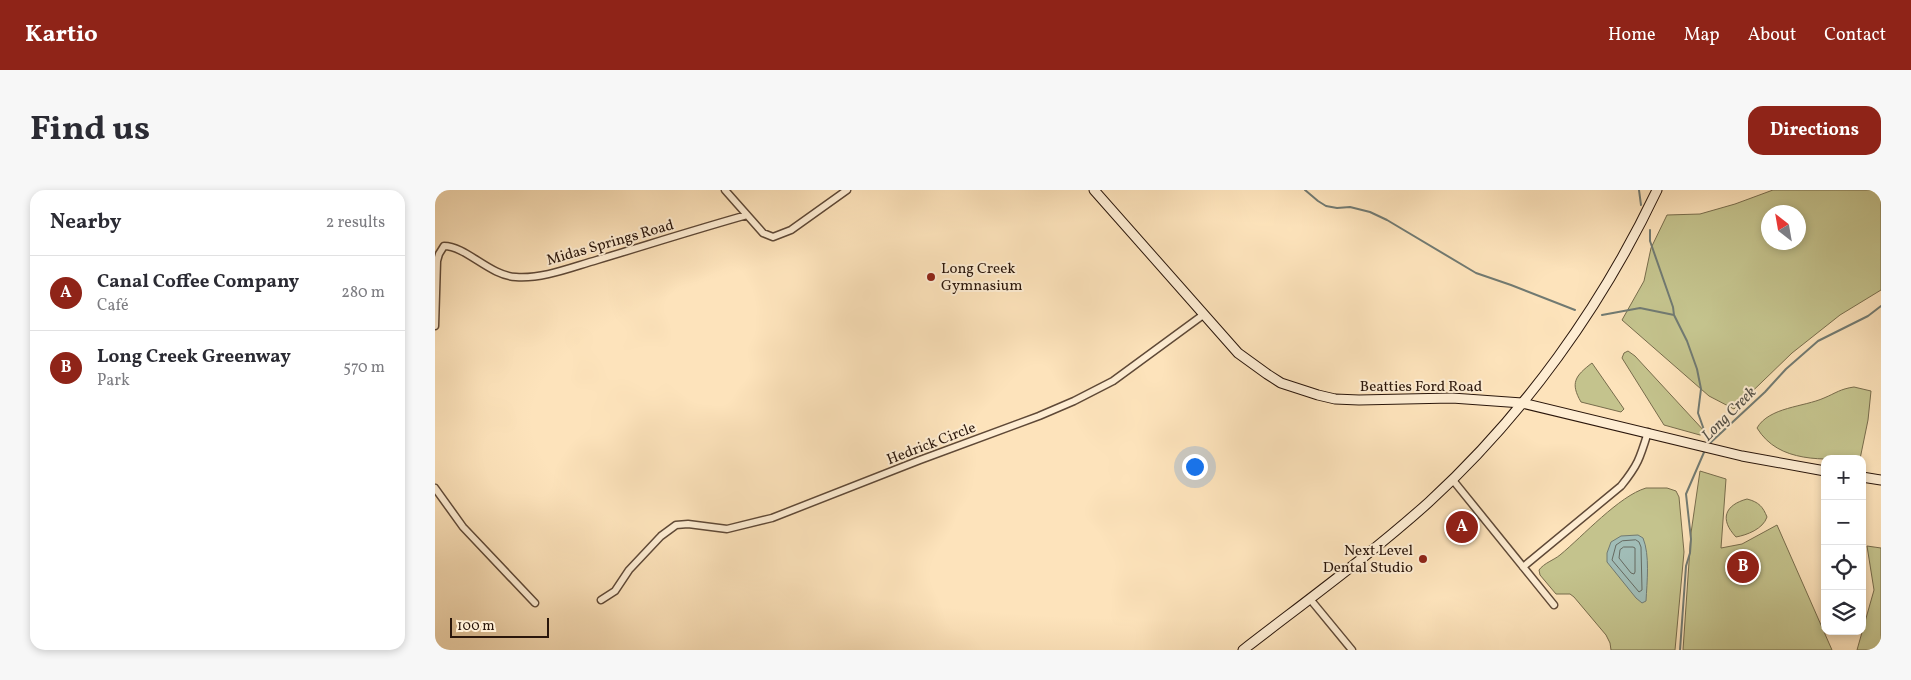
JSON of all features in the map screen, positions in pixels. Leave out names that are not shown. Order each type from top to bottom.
[{"type":"main road","name":"Beatties Ford Road","points":[[1094,190],[1231,347],[1255,366],[1281,382],[1317,395],[1351,400],[1452,398],[1522,403],[1730,452],[1821,469]]},
{"type":"main road","points":[[1243,650],[1404,524],[1452,479],[1522,403],[1595,303],[1627,250],[1657,190]]},
{"type":"main road","points":[[1866,478],[1881,480]]},
{"type":"street","points":[[725,190],[765,235],[777,237],[791,230],[847,190]]},
{"type":"street","name":"Midas Springs Road","points":[[435,326],[437,261],[443,246],[449,246],[458,250],[502,274],[511,277],[530,277],[603,258],[747,215]]},
{"type":"street","name":"Hedrick Circle","points":[[601,600],[615,591],[634,564],[665,532],[676,525],[688,524],[727,529],[772,518],[1065,405],[1113,380],[1203,315]]},
{"type":"street","points":[[1523,567],[1621,486],[1632,474],[1640,460],[1648,432]]},
{"type":"street","points":[[1452,479],[1554,605]]},
{"type":"street","points":[[435,488],[463,527],[535,603]]},
{"type":"street","points":[[1310,599],[1352,650]]},
{"type":"shaded area","points":[[1773,190],[1881,190],[1881,290],[1840,315],[1792,353],[1734,409],[1709,396],[1622,320],[1644,281],[1651,248],[1667,215],[1700,214]]},
{"type":"shaded area","points":[[1628,351],[1635,356],[1706,433],[1700,435],[1664,425],[1622,358],[1624,353]]},
{"type":"shaded area","points":[[1592,363],[1624,409],[1621,412],[1581,402],[1576,390],[1576,380]]},
{"type":"shaded area","points":[[1854,387],[1871,391],[1868,420],[1861,455],[1821,455],[1821,459],[1817,459],[1790,454],[1766,440],[1757,428],[1763,421],[1778,412],[1816,401]]},
{"type":"shaded area","points":[[1700,471],[1726,479],[1721,548],[1742,544],[1777,525],[1821,625],[1821,635],[1825,635],[1832,650],[1683,650],[1691,533]]},
{"type":"shaded area","points":[[1646,488],[1667,488],[1676,491],[1679,497],[1684,552],[1675,650],[1611,650],[1606,635],[1574,597],[1570,594],[1556,594],[1540,575],[1539,570],[1560,555],[1601,517],[1624,499]]},
{"type":"shaded area","points":[[1747,499],[1760,505],[1767,517],[1758,528],[1750,533],[1736,537],[1727,524],[1727,513],[1734,505]]},
{"type":"shaded area","points":[[1867,546],[1881,548],[1881,650],[1857,650],[1861,635],[1866,635],[1866,618],[1874,590]]},
{"type":"water","points":[[1638,535],[1643,538],[1647,560],[1646,601],[1642,603],[1607,562],[1607,553],[1611,542],[1621,536]]},
{"type":"waterway","points":[[1305,190],[1326,206],[1337,208],[1350,207],[1370,212],[1387,220],[1476,273],[1575,310]]},
{"type":"waterway","points":[[1639,190],[1641,205]]},
{"type":"waterway","points":[[1650,230],[1650,241],[1673,307],[1674,315],[1687,341],[1697,369],[1701,389],[1698,413],[1709,444]]},
{"type":"waterway","name":"Long Creek","points":[[1709,444],[1765,392],[1786,369],[1818,341],[1868,316],[1881,306]]},
{"type":"waterway","points":[[1602,315],[1640,308],[1674,315]]},
{"type":"waterway","name":"Long Creek","points":[[1680,650],[1686,566],[1690,553],[1691,539],[1686,494],[1705,450]]},
{"type":"place","name":"Long Creek Gymnasium","points":[[931,277]]},
{"type":"place","name":"Canal Coffee Company","points":[[1462,527]]},
{"type":"place","name":"Next Level Dental Studio","points":[[1423,559]]},
{"type":"place","name":"Long Creek Greenway","points":[[1743,567]]}]
